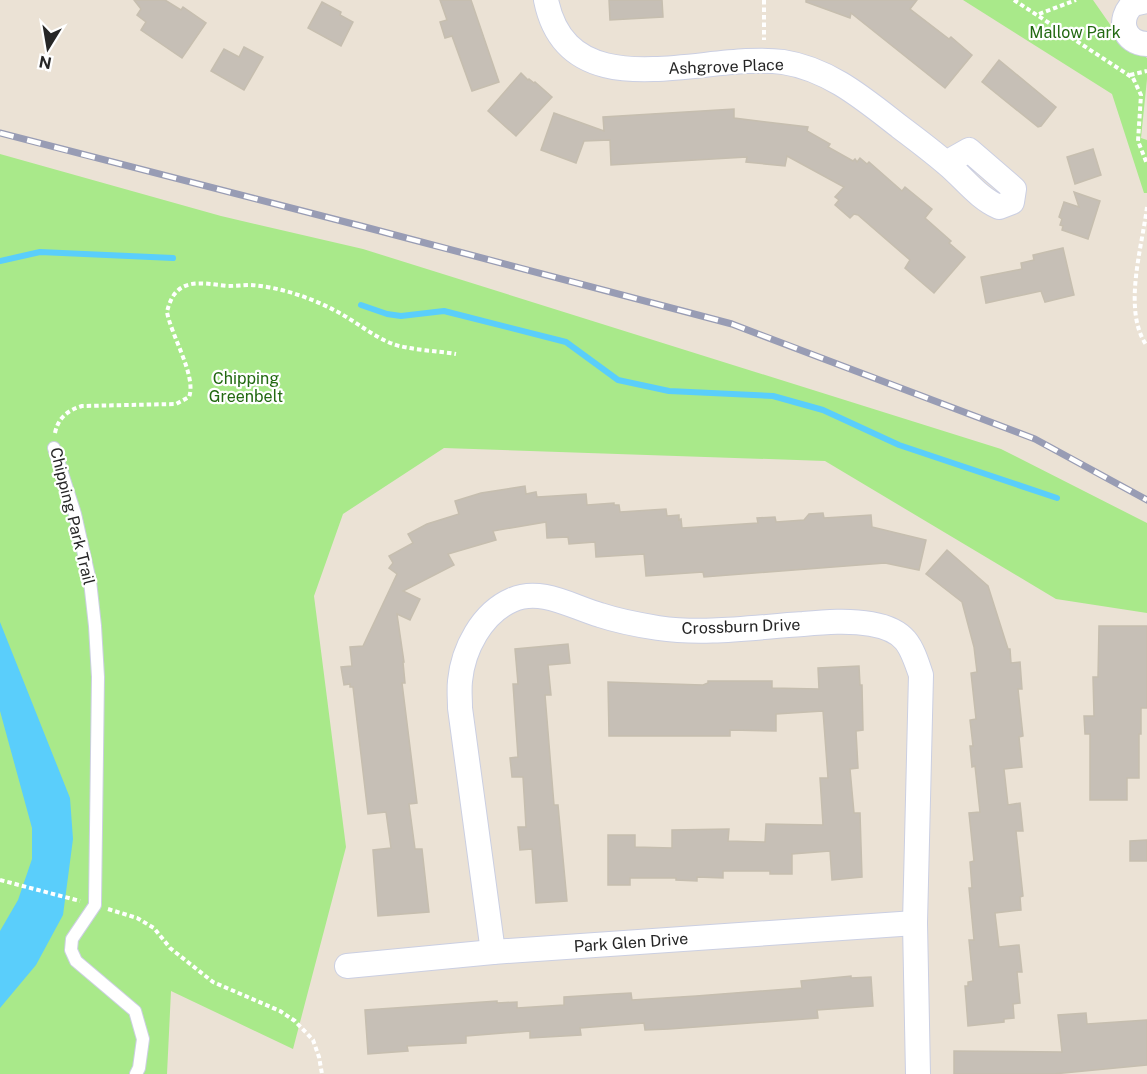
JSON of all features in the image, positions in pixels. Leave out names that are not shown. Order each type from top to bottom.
[{"type":"street","name":"Ashgrove Place","points":[[546,0],[556,32],[570,47],[588,60],[616,69],[766,62],[781,62],[807,68],[837,81],[867,101],[946,163]]},
{"type":"street","points":[[1131,3],[1124,15],[1124,30],[1137,43],[1147,44]]},
{"type":"street","name":"Crossburn Drive","points":[[493,952],[460,708],[460,680],[465,659],[477,630],[498,609],[512,600],[525,596],[541,596],[600,615],[657,628],[714,630],[851,622],[873,624],[904,637],[918,666],[922,688],[915,923],[918,1074]]},
{"type":"street","name":"Park Glen Drive","points":[[347,966],[493,952],[915,923]]},
{"type":"lane","name":"Chipping Park Trail","points":[[54,448],[85,557],[94,615],[98,677],[90,904]]},
{"type":"lane","points":[[90,904],[72,939],[71,950],[76,961],[135,1011],[143,1039],[136,1074]]},
{"type":"path","points":[[764,0],[764,41]]},
{"type":"path","points":[[1014,0],[1130,75],[1141,92],[1138,141],[1147,164]]},
{"type":"path","points":[[1038,14],[1076,0]]},
{"type":"path","points":[[1130,75],[1147,71]]},
{"type":"path","points":[[1147,207],[1137,275],[1135,312],[1137,327],[1147,346]]},
{"type":"path","name":"Chipping Park Trail","points":[[54,448],[56,427],[68,411],[73,409],[82,406],[176,404],[189,397],[191,392],[189,379],[167,312],[169,302],[175,294],[198,281],[231,286],[251,285],[294,294],[334,310],[394,345],[456,354]]},
{"type":"path","points":[[0,880],[137,918],[154,928],[170,948],[213,982],[280,1011],[296,1021],[313,1040],[322,1074]]},
{"type":"green space","name":"Mallow Park","points":[[963,0],[1093,0],[1116,33],[1147,58],[1141,138],[1147,140],[1147,193],[1144,193],[1112,94]]},
{"type":"green space","name":"Chipping Greenbelt","points":[[0,154],[221,216],[363,249],[1001,449],[1147,523],[1147,613],[1056,599],[825,461],[444,448],[343,514],[314,596],[346,847],[293,1049],[171,991],[167,1074],[0,1074]]},
{"type":"water","points":[[0,622],[70,798],[73,839],[63,915],[36,965],[0,1008],[0,931],[18,900],[32,859],[32,828],[0,711]]},
{"type":"building","points":[[134,0],[165,0],[181,10],[183,7],[206,23],[182,58],[141,30],[146,22],[137,15],[141,9]]},
{"type":"building","points":[[440,0],[471,0],[499,82],[472,91],[452,36],[445,38],[440,22],[447,20]]},
{"type":"building","points":[[609,0],[662,0],[663,17],[610,20]]},
{"type":"building","points":[[806,0],[917,0],[910,9],[949,39],[951,37],[972,55],[945,88],[851,13],[850,18],[806,2]]},
{"type":"building","points":[[322,2],[341,12],[340,15],[353,22],[341,46],[308,28]]},
{"type":"building","points":[[244,47],[263,57],[244,90],[211,71],[224,49],[239,57]]},
{"type":"building","points":[[999,60],[1056,107],[1041,126],[1038,127],[982,82]]},
{"type":"building","points":[[521,73],[552,97],[516,136],[488,111]]},
{"type":"building","points":[[734,109],[734,118],[808,127],[807,131],[830,144],[828,147],[853,161],[855,159],[857,162],[860,158],[867,164],[869,162],[902,191],[905,187],[932,209],[925,218],[965,257],[934,293],[905,268],[910,260],[858,215],[854,214],[850,218],[835,205],[839,200],[835,197],[844,187],[787,156],[785,166],[746,162],[747,157],[611,165],[610,140],[584,141],[576,163],[541,150],[554,113],[604,131],[603,117]]},
{"type":"building","points":[[1093,149],[1101,175],[1075,184],[1067,157]]},
{"type":"building","points":[[1074,192],[1100,201],[1088,239],[1062,230],[1063,226],[1060,225],[1062,219],[1059,217],[1064,202],[1079,207]]},
{"type":"building","points":[[1063,248],[1074,295],[1045,302],[1041,291],[986,303],[981,277],[1022,269],[1021,263],[1034,260],[1033,255]]},
{"type":"building","points":[[525,486],[526,494],[536,492],[537,497],[586,494],[587,505],[614,503],[614,505],[619,505],[620,512],[666,509],[667,516],[679,515],[682,528],[758,523],[757,518],[775,517],[776,522],[804,520],[809,514],[823,513],[824,518],[871,515],[872,527],[926,540],[919,570],[885,563],[704,577],[703,572],[646,576],[644,554],[596,557],[595,542],[569,544],[568,537],[547,538],[546,522],[493,531],[496,540],[448,554],[454,565],[403,591],[420,599],[410,620],[397,614],[404,662],[405,683],[402,683],[417,803],[409,804],[415,849],[422,849],[429,912],[378,916],[373,850],[391,848],[386,812],[368,814],[353,687],[350,687],[350,684],[344,685],[341,667],[352,666],[350,647],[363,646],[397,574],[389,568],[393,563],[389,556],[413,543],[408,534],[427,524],[459,514],[455,501],[481,493]]},
{"type":"building","points":[[947,550],[988,586],[1008,649],[1010,649],[1011,663],[1020,662],[1022,689],[1018,689],[1023,736],[1019,737],[1022,767],[1004,769],[1008,805],[1020,803],[1023,831],[1016,831],[1023,896],[1020,897],[1021,910],[995,913],[999,947],[1019,945],[1022,972],[1017,972],[1020,1003],[1013,1004],[1014,1018],[1004,1019],[1004,1022],[968,1026],[965,986],[968,986],[968,982],[973,981],[969,940],[974,940],[969,888],[972,888],[970,862],[974,861],[969,813],[980,812],[975,766],[972,767],[970,746],[973,746],[970,720],[976,719],[971,673],[977,672],[974,647],[962,602],[926,574]]},
{"type":"building","points":[[1099,626],[1147,626],[1147,708],[1141,708],[1139,778],[1127,778],[1127,800],[1090,800],[1090,734],[1085,734],[1084,716],[1094,716],[1093,677],[1098,677]]},
{"type":"building","points":[[568,644],[570,663],[548,665],[551,695],[545,695],[554,805],[558,805],[567,901],[536,903],[532,849],[520,850],[518,827],[526,827],[523,777],[512,777],[510,758],[518,757],[513,684],[518,684],[515,649]]},
{"type":"building","points":[[859,666],[860,685],[862,685],[863,730],[856,731],[858,768],[850,769],[854,813],[860,813],[862,877],[832,880],[830,851],[792,854],[792,874],[770,874],[770,871],[723,871],[723,878],[697,877],[697,881],[676,880],[676,878],[630,878],[630,885],[608,885],[608,835],[635,835],[635,847],[672,848],[672,830],[729,829],[728,841],[765,842],[766,824],[823,825],[820,778],[828,778],[823,711],[776,714],[776,731],[730,730],[730,736],[609,736],[608,682],[703,685],[708,681],[772,681],[772,688],[819,689],[818,668]]},
{"type":"building","points":[[1147,840],[1147,861],[1130,861],[1130,841]]},
{"type":"building","points":[[851,976],[851,978],[871,977],[873,1006],[817,1010],[818,1018],[669,1029],[645,1030],[644,1023],[580,1028],[581,1035],[530,1038],[530,1031],[466,1036],[466,1043],[407,1046],[408,1051],[368,1054],[365,1010],[497,1001],[497,1003],[517,1002],[517,1008],[564,1005],[564,997],[631,993],[632,1000],[696,996],[802,988],[801,981]]},
{"type":"building","points":[[1086,1013],[1087,1024],[1147,1020],[1147,1065],[1053,1074],[954,1074],[954,1051],[1062,1052],[1058,1015]]},
{"type":"waterway","points":[[0,261],[40,252],[173,258]]},
{"type":"waterway","points":[[361,305],[401,316],[444,311],[566,342],[618,380],[669,391],[773,396],[823,410],[899,445],[1057,498]]},
{"type":"railway","points":[[0,133],[732,324],[1035,439],[1147,500]]}]
